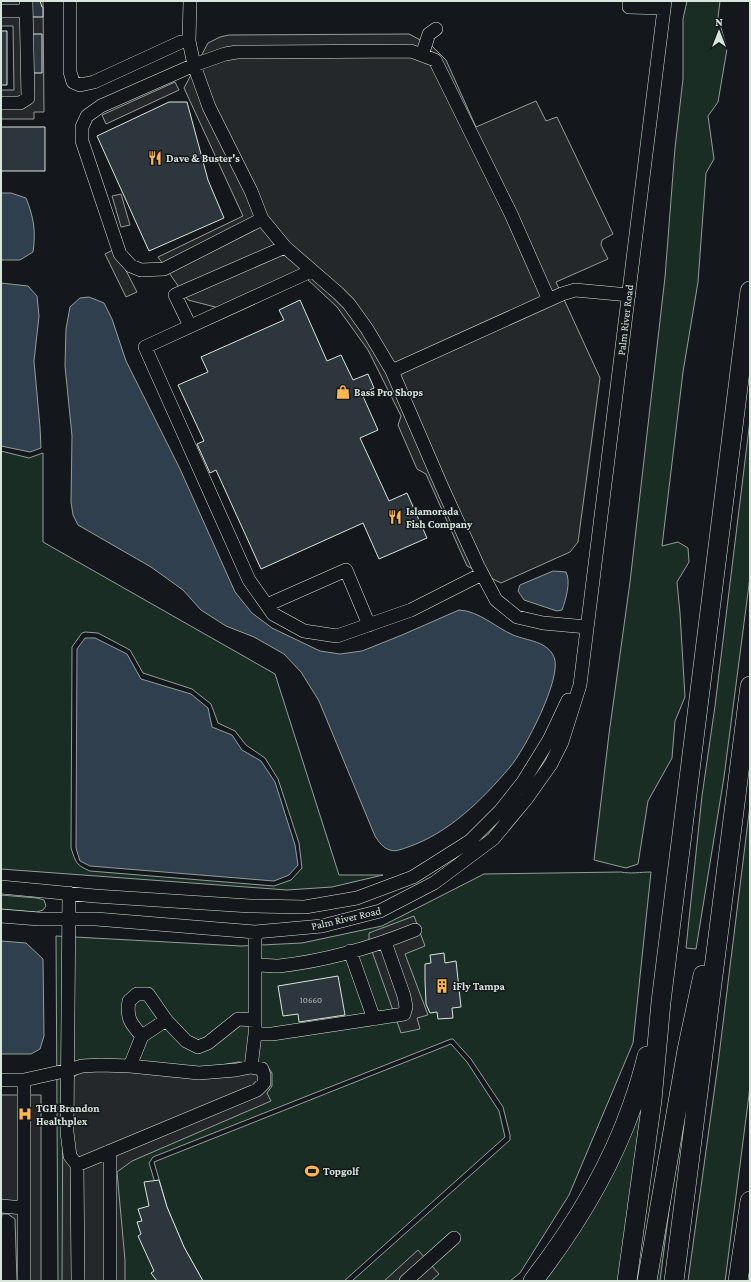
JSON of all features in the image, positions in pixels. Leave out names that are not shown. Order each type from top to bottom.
[{"type":"highway","points":[[627,1281],[652,1100],[661,1002],[750,291]]},
{"type":"highway","points":[[674,1281],[750,686]]},
{"type":"highway","points":[[647,1281],[669,1148],[697,999],[708,955],[721,917]]},
{"type":"highway","points":[[533,1281],[563,1240],[586,1203],[619,1140],[640,1080],[661,1002]]},
{"type":"highway","points":[[738,1281],[750,1200]]},
{"type":"street","points":[[70,1],[70,72],[73,82],[80,85],[94,82],[181,42],[190,41]]},
{"type":"street","points":[[190,1],[190,41],[194,65],[209,107],[251,191],[262,219],[285,247],[310,271],[338,293],[349,304],[367,330],[392,371],[429,458],[482,574],[496,600],[517,617],[586,633]]},
{"type":"street","points":[[629,1],[629,7],[664,5]]},
{"type":"street","name":"Palm River Road","points":[[1,916],[39,919],[96,919],[255,932],[322,926],[380,911],[434,883],[493,839],[527,798],[550,764],[562,742],[580,685],[664,5]]},
{"type":"street","points":[[1,11],[26,6],[28,98],[20,103],[1,103]]},
{"type":"street","points":[[422,55],[429,34],[436,29]]},
{"type":"street","points":[[262,219],[164,269],[141,270],[130,266],[120,254],[82,141],[82,127],[86,116],[101,106],[194,65],[225,54],[237,52],[411,51],[435,60],[511,214],[548,300]]},
{"type":"street","points":[[190,326],[175,295],[285,247]]},
{"type":"street","points":[[310,271],[146,347],[249,580],[273,614],[304,631],[337,636],[411,610],[482,574]]},
{"type":"street","points":[[392,371],[548,300],[575,290],[629,295]]},
{"type":"street","points":[[267,605],[346,570],[369,625]]},
{"type":"street","name":"Palm River Road","points":[[1,887],[96,896],[250,906],[305,907],[357,898],[413,877],[470,841],[500,811],[523,782],[549,740],[569,698],[586,633]]},
{"type":"street","points":[[69,893],[69,1070],[67,1132],[70,1156],[77,1165],[78,1281]]},
{"type":"street","points":[[255,965],[278,966],[314,960],[385,942],[414,930]]},
{"type":"street","points":[[251,1067],[255,1034],[255,932]]},
{"type":"street","points":[[255,1034],[272,1034],[404,1014],[406,1006],[404,996],[385,942]]},
{"type":"street","points":[[350,951],[374,1018]]},
{"type":"street","points":[[142,1036],[131,1024],[127,1010],[128,1001],[137,994],[148,994],[166,1020],[186,1041],[198,1047],[208,1043],[238,1019],[255,1020]]},
{"type":"street","points":[[130,1066],[142,1036],[166,1020]]},
{"type":"street","points":[[1,1080],[24,1080],[88,1066],[130,1066],[199,1073],[236,1070],[251,1067],[262,1069],[264,1083],[257,1090],[77,1165]]},
{"type":"street","points":[[24,1080],[24,1281]]},
{"type":"street","points":[[110,1151],[110,1281]]},
{"type":"street","points":[[1,1206],[24,1208]]},
{"type":"street","points":[[406,1281],[454,1238]]},
{"type":"green space","points":[[687,1],[720,1],[718,17],[727,49],[718,102],[708,116],[714,159],[706,173],[698,282],[683,372],[662,546],[678,542],[688,548],[689,562],[677,582],[685,697],[675,721],[672,758],[648,801],[638,864],[626,868],[594,860],[609,734],[630,582],[665,277],[675,148],[683,79],[683,19]]},
{"type":"green space","points":[[750,420],[750,577],[724,777],[696,949],[686,948],[702,796],[715,706]]},
{"type":"green space","points":[[1,451],[29,458],[43,453],[43,542],[275,674],[339,875],[383,875],[332,887],[287,890],[1,869]],"holes":[[[82,633],[98,633],[130,650],[143,673],[192,689],[211,704],[218,723],[235,731],[246,745],[265,758],[278,779],[299,843],[302,868],[291,880],[274,886],[90,871],[77,863],[71,848],[72,647]]]},
{"type":"green space","points":[[750,805],[750,1087],[726,1274],[725,1281],[688,1281],[718,1064]]},
{"type":"green space","points":[[651,872],[633,1043],[569,1195],[520,1273],[510,1281],[352,1281],[510,1140],[503,1107],[471,1059],[453,1039],[451,1039],[153,1157],[149,1163],[163,1209],[197,1281],[58,1281],[56,936],[241,946],[302,943],[382,926],[484,874]]},
{"type":"green space","points":[[1,895],[37,898],[44,900],[46,906],[43,910],[37,912],[1,909]]},
{"type":"green space","name":"Topgolf","points":[[451,1044],[467,1062],[499,1111],[505,1137],[344,1281],[203,1281],[184,1247],[167,1207],[154,1162]]},
{"type":"green space","points":[[646,1100],[620,1281],[539,1281]]},
{"type":"green space","points":[[673,1179],[660,1281],[651,1281]]},
{"type":"shaded area","points":[[1,1],[43,1],[44,112],[34,112],[34,119],[1,119],[1,90],[14,90],[13,26],[1,26]]},
{"type":"shaded area","points":[[409,34],[432,46],[446,60],[476,127],[536,101],[546,121],[557,117],[613,234],[602,240],[601,245],[608,259],[556,282],[600,378],[578,542],[570,552],[501,583],[467,566],[426,474],[417,469],[398,425],[401,416],[368,350],[337,307],[307,279],[235,312],[188,300],[158,257],[243,216],[184,88],[208,43],[220,37],[229,35]]},
{"type":"shaded area","points":[[175,82],[179,90],[106,124],[102,115]]},
{"type":"shaded area","points":[[121,194],[130,225],[121,227],[112,196]]},
{"type":"shaded area","points":[[115,249],[137,292],[126,297],[105,254]]},
{"type":"shaded area","points":[[414,916],[425,946],[405,954],[428,1015],[417,1018],[420,1029],[401,1033],[369,943],[369,933]]},
{"type":"shaded area","points":[[96,1059],[205,1068],[238,1062],[266,1064],[272,1073],[272,1086],[267,1093],[271,1101],[132,1161],[117,1172],[125,1260],[125,1281],[62,1281],[63,1086]]},
{"type":"shaded area","points":[[1,1095],[41,1095],[41,1281],[17,1281],[15,1219],[8,1214],[2,1214],[1,1222]]},
{"type":"shaded area","points":[[418,1250],[439,1274],[431,1281],[384,1281]]},
{"type":"water","points":[[1,193],[11,193],[26,198],[31,212],[34,225],[33,252],[20,260],[1,260]]},
{"type":"water","points":[[1,283],[28,286],[37,296],[39,316],[34,361],[41,448],[30,452],[1,446]]},
{"type":"water","points":[[89,297],[104,303],[112,319],[126,361],[180,469],[235,592],[252,613],[272,628],[320,651],[340,654],[362,651],[459,610],[480,616],[506,632],[536,642],[551,652],[554,657],[555,667],[553,680],[541,714],[524,746],[510,767],[488,791],[451,824],[423,841],[401,849],[392,851],[383,846],[375,836],[319,701],[301,672],[284,654],[254,637],[226,626],[201,610],[183,590],[151,567],[78,525],[73,515],[71,502],[72,436],[65,366],[66,329],[70,307],[80,298]]},
{"type":"water","points":[[553,571],[566,572],[567,576],[567,591],[562,610],[557,611],[524,600],[518,591],[520,585]]},
{"type":"water","points":[[85,638],[95,638],[127,654],[141,679],[191,694],[208,708],[212,727],[232,735],[242,750],[261,761],[275,782],[295,845],[298,865],[289,875],[274,881],[90,866],[80,861],[76,848],[77,649]]},
{"type":"water","points":[[1,941],[26,943],[43,959],[44,1036],[40,1049],[31,1054],[1,1054]]},
{"type":"building","points":[[29,1],[40,1],[43,7],[43,17],[30,17]]},
{"type":"building","points":[[1,31],[7,31],[7,85],[1,85]]},
{"type":"building","points":[[31,34],[42,34],[42,73],[31,73]]},
{"type":"building","name":"Dave & Buster's","points":[[169,102],[187,102],[208,180],[224,218],[149,251],[97,136]]},
{"type":"building","points":[[1,127],[45,127],[45,171],[1,171]]},
{"type":"building","points":[[300,300],[327,361],[341,355],[353,380],[368,374],[374,388],[362,394],[378,430],[360,438],[389,501],[407,493],[427,538],[379,559],[363,523],[261,569],[216,470],[210,473],[197,444],[204,441],[178,385],[208,372],[201,357],[284,320],[279,310]]},
{"type":"building","name":"iFly Tampa","points":[[444,953],[445,963],[456,961],[461,1007],[452,1008],[453,1018],[438,1019],[437,1012],[430,1013],[426,1004],[425,964],[431,963],[430,955]]},
{"type":"building","points":[[338,976],[345,1015],[299,1022],[298,1014],[283,1016],[278,986]]},
{"type":"building","points":[[159,1180],[167,1207],[184,1247],[203,1281],[157,1281],[151,1273],[154,1271],[138,1236],[141,1234],[137,1222],[142,1221],[138,1209],[149,1206],[144,1182]]},
{"type":"place","name":"Dave & Buster's","points":[[155,158]]},
{"type":"place","name":"Bass Pro Shops","points":[[343,392]]},
{"type":"place","name":"Islamorada Fish Company","points":[[395,517]]},
{"type":"place","name":"iFly Tampa","points":[[442,986]]},
{"type":"place","name":"TGH Brandon Healthplex","points":[[25,1114]]},
{"type":"place","name":"Topgolf","points":[[312,1171]]}]
